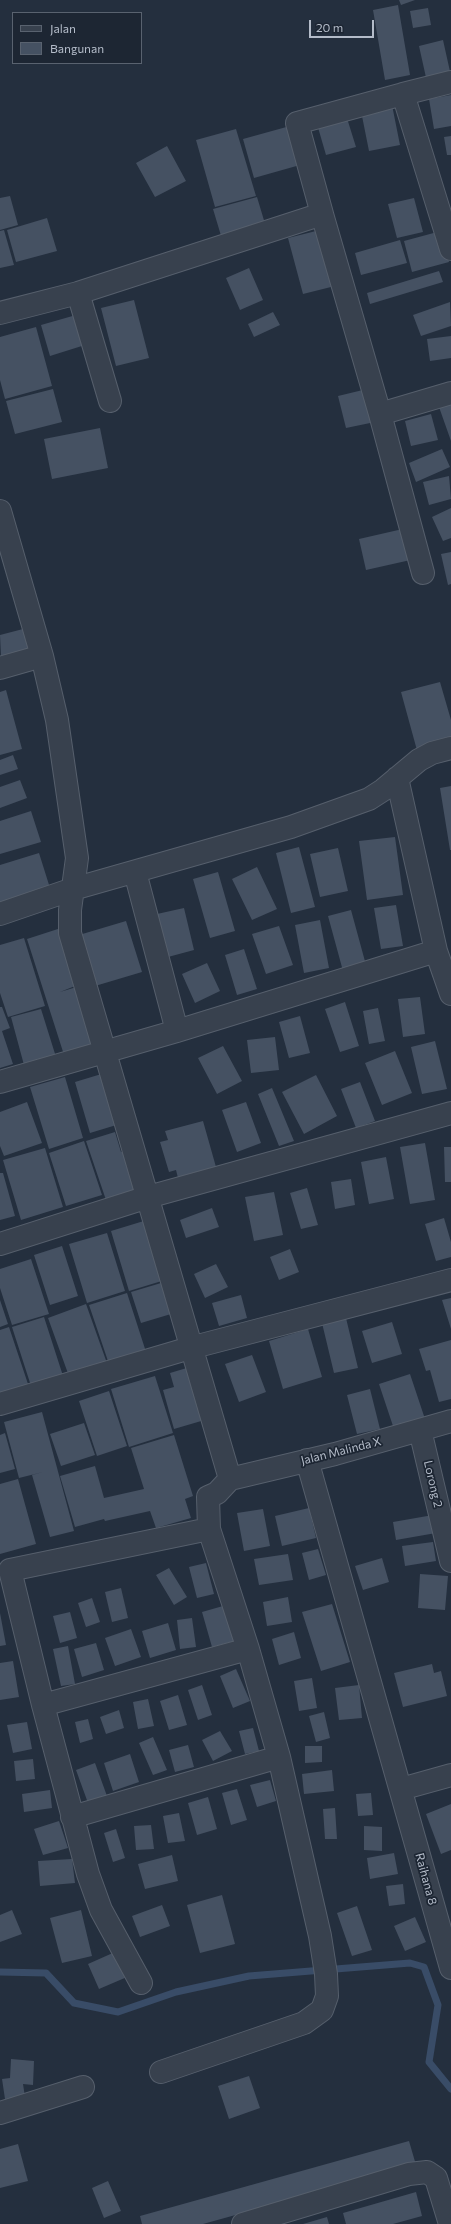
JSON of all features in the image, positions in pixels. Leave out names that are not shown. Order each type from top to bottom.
[{"type":"street","points":[[423,574],[380,414],[297,123],[451,82]]},
{"type":"street","points":[[403,94],[451,249]]},
{"type":"street","points":[[0,313],[78,293],[322,214]]},
{"type":"street","points":[[78,293],[110,401]]},
{"type":"street","points":[[380,414],[451,393]]},
{"type":"street","points":[[0,511],[42,656],[56,720],[76,849],[70,910],[70,933],[148,1197],[190,1348],[230,1479],[217,1493],[208,1497],[208,1528],[248,1649],[279,1757],[320,1936],[326,1974],[325,2003],[316,2016],[304,2023],[161,2072]]},
{"type":"street","points":[[0,668],[42,656]]},
{"type":"street","points":[[0,914],[73,889],[291,828],[369,799],[419,760],[432,752],[451,748]]},
{"type":"street","points":[[397,778],[436,951],[451,994]]},
{"type":"street","points":[[135,872],[177,1031]]},
{"type":"street","points":[[0,1082],[177,1031],[436,951]]},
{"type":"street","points":[[0,1244],[148,1197],[451,1113]]},
{"type":"street","points":[[0,1404],[190,1348],[451,1280]]},
{"type":"street","name":"Jalan Malinda X","points":[[230,1479],[451,1421]]},
{"type":"street","name":"Lorong 2","points":[[420,1430],[451,1561]]},
{"type":"street","name":"Raihana 8","points":[[307,1460],[451,1968]]},
{"type":"street","points":[[141,1983],[95,1895],[72,1817],[10,1570],[208,1528]]},
{"type":"street","points":[[43,1705],[248,1649]]},
{"type":"street","points":[[72,1817],[279,1757]]},
{"type":"street","points":[[401,1789],[451,1775]]},
{"type":"street","points":[[0,2113],[82,2087]]},
{"type":"street","points":[[243,2224],[420,2172],[427,2172],[436,2178],[449,2218]]},
{"type":"building","points":[[399,0],[415,0],[401,5]]},
{"type":"building","points":[[398,5],[410,75],[385,80],[373,10]]},
{"type":"building","points":[[428,8],[431,25],[413,28],[410,11]]},
{"type":"building","points":[[443,40],[451,76],[427,82],[419,46]]},
{"type":"building","points":[[451,95],[451,126],[434,129],[429,99]]},
{"type":"building","points":[[392,105],[400,145],[369,151],[361,111]]},
{"type":"building","points":[[346,115],[356,147],[326,155],[317,124]]},
{"type":"building","points":[[290,126],[300,165],[254,178],[243,139]]},
{"type":"building","points":[[236,129],[256,196],[215,207],[196,140]]},
{"type":"building","points":[[451,136],[451,155],[447,155],[444,137]]},
{"type":"building","points":[[167,146],[186,181],[155,197],[136,163]]},
{"type":"building","points":[[10,196],[18,225],[0,230],[0,198]]},
{"type":"building","points":[[257,197],[266,227],[222,239],[213,209]]},
{"type":"building","points":[[414,198],[423,232],[397,238],[388,204]]},
{"type":"building","points":[[47,218],[57,251],[16,262],[7,230]]},
{"type":"building","points":[[4,230],[14,265],[0,268],[0,231]]},
{"type":"building","points":[[320,230],[335,286],[303,294],[288,238]]},
{"type":"building","points":[[441,231],[449,262],[412,272],[404,241]]},
{"type":"building","points":[[400,240],[407,263],[361,275],[355,253]]},
{"type":"building","points":[[249,268],[263,300],[240,310],[226,278]]},
{"type":"building","points":[[439,271],[443,282],[370,304],[367,293]]},
{"type":"building","points":[[134,300],[149,358],[116,366],[101,308]]},
{"type":"building","points":[[450,302],[451,326],[421,336],[413,315]]},
{"type":"building","points":[[273,312],[280,325],[254,337],[248,324]]},
{"type":"building","points":[[76,315],[85,345],[50,356],[41,325]]},
{"type":"building","points":[[36,327],[52,386],[5,399],[0,380],[0,337]]},
{"type":"building","points":[[451,336],[451,358],[430,361],[427,339]]},
{"type":"building","points":[[53,389],[62,422],[15,434],[6,401]]},
{"type":"building","points":[[367,389],[375,422],[346,428],[338,396]]},
{"type":"building","points":[[451,403],[451,441],[439,407]]},
{"type":"building","points":[[431,414],[438,440],[411,446],[405,421]]},
{"type":"building","points":[[100,428],[108,468],[52,479],[44,439]]},
{"type":"building","points":[[442,449],[450,467],[416,482],[409,463]]},
{"type":"building","points":[[449,476],[451,499],[429,505],[423,482]]},
{"type":"building","points":[[451,508],[451,538],[443,541],[432,517]]},
{"type":"building","points":[[407,528],[415,559],[366,570],[359,539]]},
{"type":"building","points":[[451,552],[451,584],[448,585],[441,554]]},
{"type":"building","points":[[23,629],[28,649],[1,656],[0,635]]},
{"type":"building","points":[[440,682],[451,720],[451,745],[418,754],[401,692]]},
{"type":"building","points":[[6,690],[22,749],[0,755],[0,692]]},
{"type":"building","points":[[13,755],[18,769],[0,775],[0,760]]},
{"type":"building","points":[[20,780],[27,798],[0,808],[0,787]]},
{"type":"building","points":[[451,786],[451,850],[450,850],[440,788]]},
{"type":"building","points":[[31,811],[41,842],[0,854],[0,821]]},
{"type":"building","points":[[395,837],[403,895],[367,900],[359,841]]},
{"type":"building","points":[[299,847],[315,907],[291,913],[276,853]]},
{"type":"building","points":[[338,848],[348,891],[320,897],[310,854]]},
{"type":"building","points":[[39,853],[50,888],[0,903],[0,865]]},
{"type":"building","points":[[257,867],[277,909],[252,920],[232,879]]},
{"type":"building","points":[[218,872],[235,931],[210,938],[193,879]]},
{"type":"building","points":[[396,905],[403,946],[381,949],[374,908]]},
{"type":"building","points":[[184,908],[194,950],[168,957],[157,914]]},
{"type":"building","points":[[351,910],[366,965],[343,971],[328,916]]},
{"type":"building","points":[[320,920],[329,968],[304,973],[295,925]]},
{"type":"building","points":[[126,921],[142,972],[95,986],[79,935]]},
{"type":"building","points":[[279,926],[293,965],[266,974],[252,934]]},
{"type":"building","points":[[61,928],[80,984],[60,992],[83,985],[102,1046],[65,1058],[27,939]]},
{"type":"building","points":[[24,938],[45,1006],[8,1017],[0,993],[0,945]]},
{"type":"building","points":[[244,949],[257,989],[237,995],[225,955]]},
{"type":"building","points":[[207,963],[220,991],[195,1003],[182,974]]},
{"type":"building","points":[[420,997],[425,1034],[403,1037],[398,999]]},
{"type":"building","points":[[345,1002],[359,1046],[340,1052],[325,1009]]},
{"type":"building","points":[[0,1007],[2,1007],[10,1028],[2,1031],[13,1064],[0,1068]]},
{"type":"building","points":[[378,1008],[385,1041],[369,1044],[363,1011]]},
{"type":"building","points":[[41,1009],[56,1057],[24,1065],[11,1017]]},
{"type":"building","points":[[300,1016],[310,1053],[289,1058],[279,1022]]},
{"type":"building","points":[[275,1037],[279,1070],[251,1073],[247,1040]]},
{"type":"building","points":[[435,1041],[447,1089],[422,1094],[411,1047]]},
{"type":"building","points":[[223,1046],[242,1081],[217,1094],[198,1058]]},
{"type":"building","points":[[395,1051],[412,1093],[382,1105],[365,1063]]},
{"type":"building","points":[[108,1072],[123,1123],[90,1133],[75,1082]]},
{"type":"building","points":[[316,1075],[337,1116],[304,1134],[282,1092]]},
{"type":"building","points":[[65,1077],[83,1138],[49,1149],[30,1087]]},
{"type":"building","points":[[360,1082],[375,1121],[356,1128],[341,1089]]},
{"type":"building","points":[[272,1088],[294,1141],[279,1146],[258,1094]]},
{"type":"building","points":[[27,1102],[42,1143],[4,1156],[0,1146],[0,1112]]},
{"type":"building","points":[[246,1102],[261,1143],[237,1152],[222,1110]]},
{"type":"building","points":[[203,1121],[216,1167],[178,1178],[176,1170],[169,1172],[160,1142],[168,1140],[165,1131]]},
{"type":"building","points":[[115,1132],[121,1152],[130,1149],[137,1168],[128,1171],[134,1191],[106,1200],[86,1141]]},
{"type":"building","points":[[84,1141],[102,1195],[66,1206],[49,1153]]},
{"type":"building","points":[[425,1143],[435,1200],[410,1204],[400,1147]]},
{"type":"building","points":[[444,1147],[451,1147],[451,1182],[445,1182]]},
{"type":"building","points":[[45,1148],[63,1207],[21,1220],[3,1160]]},
{"type":"building","points":[[386,1157],[394,1199],[369,1204],[361,1162]]},
{"type":"building","points":[[0,1173],[3,1173],[15,1216],[0,1220]]},
{"type":"building","points":[[351,1179],[355,1205],[335,1209],[331,1182]]},
{"type":"building","points":[[307,1188],[318,1225],[301,1229],[290,1193]]},
{"type":"building","points":[[274,1192],[283,1235],[254,1241],[245,1197]]},
{"type":"building","points":[[212,1208],[219,1227],[186,1238],[180,1220]]},
{"type":"building","points":[[444,1218],[451,1242],[451,1257],[436,1261],[425,1224]]},
{"type":"building","points":[[147,1220],[165,1280],[129,1291],[111,1231]]},
{"type":"building","points":[[107,1233],[125,1291],[87,1303],[69,1244]]},
{"type":"building","points":[[62,1246],[78,1296],[50,1305],[34,1255]]},
{"type":"building","points":[[290,1249],[299,1272],[279,1280],[270,1257]]},
{"type":"building","points":[[31,1259],[49,1314],[12,1325],[0,1288],[0,1269]]},
{"type":"building","points":[[216,1264],[228,1287],[205,1298],[194,1274]]},
{"type":"building","points":[[161,1283],[171,1314],[141,1323],[131,1292]]},
{"type":"building","points":[[127,1293],[147,1355],[110,1367],[89,1305]]},
{"type":"building","points":[[241,1295],[247,1318],[219,1326],[212,1303]]},
{"type":"building","points":[[451,1298],[451,1329],[442,1300]]},
{"type":"building","points":[[0,1300],[8,1324],[0,1327]]},
{"type":"building","points":[[86,1304],[108,1366],[70,1379],[48,1318]]},
{"type":"building","points":[[44,1317],[64,1379],[32,1389],[12,1327]]},
{"type":"building","points":[[346,1318],[358,1368],[334,1373],[322,1323]]},
{"type":"building","points":[[392,1322],[402,1354],[372,1363],[362,1331]]},
{"type":"building","points":[[9,1327],[28,1384],[0,1393],[0,1330]]},
{"type":"building","points":[[308,1329],[322,1377],[283,1389],[269,1341]]},
{"type":"building","points":[[451,1340],[451,1399],[439,1402],[430,1370],[426,1371],[419,1349]]},
{"type":"building","points":[[252,1355],[266,1392],[239,1402],[225,1364]]},
{"type":"building","points":[[190,1367],[208,1419],[174,1429],[163,1390],[174,1387],[170,1373]]},
{"type":"building","points":[[410,1374],[427,1425],[396,1435],[379,1384]]},
{"type":"building","points":[[155,1376],[173,1433],[129,1447],[111,1389]]},
{"type":"building","points":[[370,1389],[380,1429],[357,1434],[347,1395]]},
{"type":"building","points":[[109,1391],[127,1446],[97,1456],[79,1401]]},
{"type":"building","points":[[42,1412],[74,1531],[50,1537],[32,1475],[43,1472],[19,1478],[4,1422]]},
{"type":"building","points":[[84,1423],[95,1455],[61,1466],[50,1434]]},
{"type":"building","points":[[5,1433],[15,1469],[0,1473],[0,1435]]},
{"type":"building","points":[[174,1435],[193,1496],[185,1499],[191,1518],[156,1528],[150,1511],[105,1521],[104,1519],[75,1527],[60,1476],[95,1466],[104,1498],[144,1489],[131,1448]]},
{"type":"building","points":[[18,1479],[36,1544],[0,1554],[0,1484]]},
{"type":"building","points":[[309,1508],[316,1538],[282,1546],[275,1516]]},
{"type":"building","points":[[263,1509],[270,1546],[244,1551],[237,1513]]},
{"type":"building","points":[[433,1515],[436,1533],[396,1540],[393,1522]]},
{"type":"building","points":[[433,1542],[436,1561],[405,1566],[402,1546]]},
{"type":"building","points":[[318,1549],[326,1575],[309,1580],[302,1553]]},
{"type":"building","points":[[288,1554],[293,1580],[259,1585],[254,1559]]},
{"type":"building","points":[[382,1558],[389,1582],[363,1590],[355,1566]]},
{"type":"building","points":[[206,1563],[214,1594],[197,1598],[189,1567]]},
{"type":"building","points":[[169,1568],[187,1597],[174,1605],[156,1575]]},
{"type":"building","points":[[420,1574],[448,1576],[445,1610],[418,1608]]},
{"type":"building","points":[[121,1588],[128,1618],[112,1622],[105,1592]]},
{"type":"building","points":[[288,1597],[292,1622],[267,1626],[263,1602]]},
{"type":"building","points":[[92,1598],[100,1622],[86,1627],[78,1603]]},
{"type":"building","points":[[230,1604],[241,1639],[212,1647],[202,1612]]},
{"type":"building","points":[[332,1604],[350,1662],[321,1671],[302,1612]]},
{"type":"building","points":[[70,1612],[77,1638],[60,1643],[53,1616]]},
{"type":"building","points":[[0,1613],[6,1645],[0,1646]]},
{"type":"building","points":[[192,1618],[196,1647],[180,1649],[177,1620]]},
{"type":"building","points":[[168,1623],[176,1650],[150,1658],[142,1631]]},
{"type":"building","points":[[131,1629],[141,1657],[115,1666],[105,1638]]},
{"type":"building","points":[[294,1632],[301,1658],[279,1665],[272,1639]]},
{"type":"building","points":[[96,1643],[104,1670],[82,1677],[74,1649]]},
{"type":"building","points":[[68,1646],[75,1684],[61,1686],[53,1649]]},
{"type":"building","points":[[13,1661],[19,1697],[0,1700],[0,1663]]},
{"type":"building","points":[[432,1664],[434,1673],[441,1671],[447,1696],[403,1707],[394,1673]]},
{"type":"building","points":[[236,1669],[250,1701],[233,1708],[220,1676]]},
{"type":"building","points":[[312,1678],[317,1708],[299,1711],[294,1681]]},
{"type":"building","points":[[202,1685],[212,1715],[198,1720],[188,1690]]},
{"type":"building","points":[[359,1685],[362,1718],[339,1720],[335,1688]]},
{"type":"building","points":[[178,1695],[187,1725],[169,1730],[160,1701]]},
{"type":"building","points":[[148,1699],[154,1726],[138,1729],[133,1702]]},
{"type":"building","points":[[119,1710],[124,1728],[106,1734],[100,1717]]},
{"type":"building","points":[[324,1712],[330,1738],[316,1742],[309,1716]]},
{"type":"building","points":[[88,1719],[93,1739],[80,1743],[75,1722]]},
{"type":"building","points":[[27,1722],[32,1749],[13,1753],[7,1725]]},
{"type":"building","points":[[253,1728],[259,1751],[245,1754],[239,1731]]},
{"type":"building","points":[[220,1731],[232,1751],[213,1761],[202,1740]]},
{"type":"building","points":[[153,1737],[167,1770],[153,1775],[139,1743]]},
{"type":"building","points":[[188,1745],[194,1767],[175,1772],[169,1750]]},
{"type":"building","points":[[305,1746],[322,1746],[322,1762],[305,1763]]},
{"type":"building","points":[[130,1754],[139,1782],[113,1791],[104,1763]]},
{"type":"building","points":[[33,1759],[35,1779],[16,1781],[14,1761]]},
{"type":"building","points":[[95,1763],[107,1796],[88,1803],[76,1770]]},
{"type":"building","points":[[332,1770],[334,1791],[304,1794],[302,1774]]},
{"type":"building","points":[[270,1780],[276,1801],[257,1807],[250,1785]]},
{"type":"building","points":[[237,1789],[247,1820],[231,1825],[222,1793]]},
{"type":"building","points":[[50,1790],[52,1808],[24,1812],[22,1794]]},
{"type":"building","points":[[371,1793],[373,1815],[358,1816],[356,1794]]},
{"type":"building","points":[[208,1797],[217,1829],[197,1835],[188,1803]]},
{"type":"building","points":[[451,1804],[451,1850],[441,1854],[426,1814]]},
{"type":"building","points":[[335,1808],[337,1839],[325,1839],[323,1809]]},
{"type":"building","points":[[179,1813],[185,1841],[168,1843],[163,1816]]},
{"type":"building","points":[[59,1821],[68,1848],[43,1855],[34,1829]]},
{"type":"building","points":[[151,1825],[154,1849],[136,1850],[134,1826]]},
{"type":"building","points":[[364,1826],[382,1827],[382,1851],[364,1850]]},
{"type":"building","points":[[116,1829],[125,1858],[113,1862],[104,1833]]},
{"type":"building","points":[[394,1853],[398,1874],[370,1879],[367,1858]]},
{"type":"building","points":[[172,1855],[178,1881],[145,1889],[138,1864]]},
{"type":"building","points":[[72,1859],[75,1883],[40,1886],[38,1861]]},
{"type":"building","points":[[403,1884],[405,1904],[389,1906],[386,1886]]},
{"type":"building","points":[[222,1895],[235,1944],[200,1953],[187,1905]]},
{"type":"building","points":[[162,1905],[170,1926],[140,1937],[132,1916]]},
{"type":"building","points":[[357,1906],[372,1950],[352,1956],[337,1913]]},
{"type":"building","points":[[12,1910],[22,1934],[0,1942],[0,1915]]},
{"type":"building","points":[[81,1910],[92,1956],[62,1963],[50,1918]]},
{"type":"building","points":[[415,1917],[426,1942],[405,1951],[394,1926]]},
{"type":"building","points":[[115,1952],[127,1977],[99,1989],[88,1964]]},
{"type":"building","points":[[11,2059],[34,2061],[33,2085],[23,2084],[25,2097],[5,2099],[2,2079],[10,2078]]},
{"type":"building","points":[[249,2076],[260,2108],[229,2119],[218,2086]]},
{"type":"building","points":[[409,2141],[416,2165],[203,2224],[142,2224],[140,2216]]},
{"type":"building","points":[[18,2144],[28,2181],[0,2188],[0,2149]]},
{"type":"building","points":[[108,2181],[121,2211],[104,2218],[92,2188]]},
{"type":"building","points":[[416,2192],[422,2216],[393,2224],[346,2224],[343,2213]]},
{"type":"building","points":[[327,2217],[329,2224],[303,2224]]},
{"type":"waterway","points":[[0,1972],[46,1973],[74,2003],[118,2012],[176,1992],[249,1976],[410,1963],[424,1967],[438,2005],[429,2062],[451,2089]]}]
